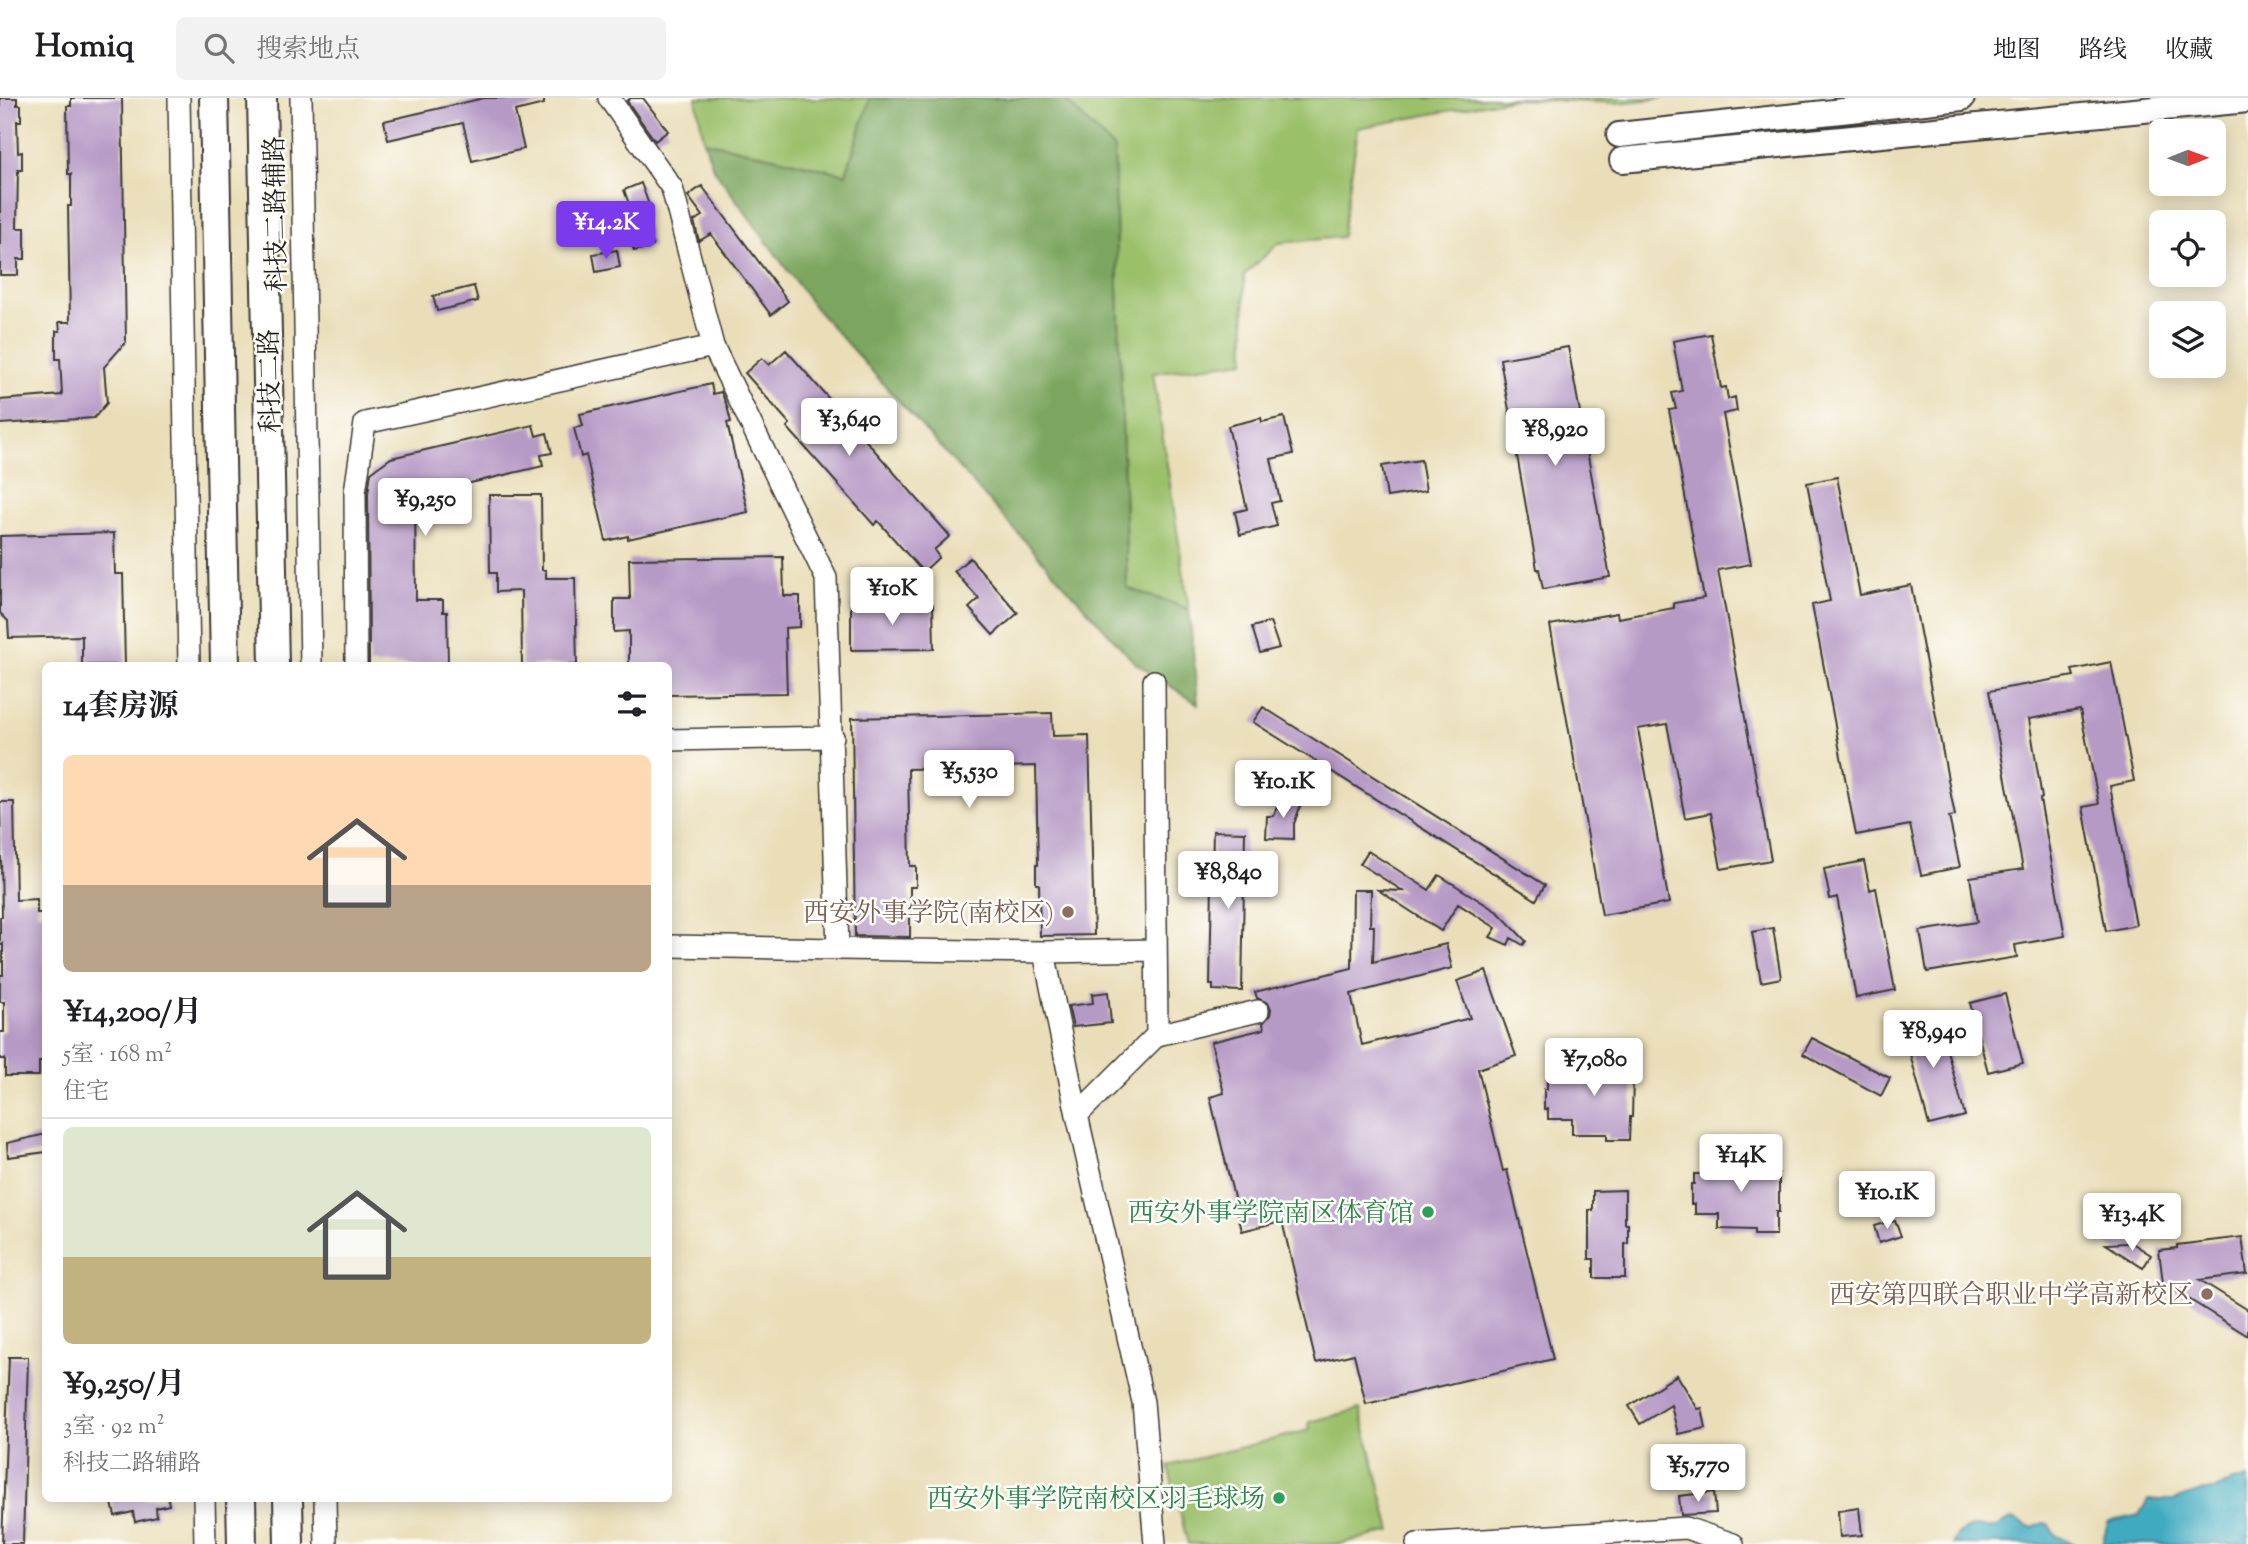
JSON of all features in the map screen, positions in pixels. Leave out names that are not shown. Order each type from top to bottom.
[{"type":"main road","name":"科技二路","points":[[214,98],[225,662]]},
{"type":"main road","name":"科技二路","points":[[262,98],[274,662]]},
{"type":"main road","points":[[241,1502],[242,1544]]},
{"type":"main road","points":[[288,1502],[289,1544]]},
{"type":"street","points":[[179,98],[189,662]]},
{"type":"street","name":"科技二路辅路","points":[[301,98],[311,662]]},
{"type":"street","points":[[609,98],[672,188],[713,346],[827,578],[838,949]]},
{"type":"street","points":[[1619,135],[1962,98]]},
{"type":"street","points":[[1622,160],[2248,100]]},
{"type":"street","points":[[356,662],[355,492],[365,424],[713,346]]},
{"type":"street","points":[[1154,681],[1157,1035]]},
{"type":"street","points":[[672,740],[833,737]]},
{"type":"street","points":[[672,946],[1045,952],[1156,950]]},
{"type":"street","points":[[1045,952],[1077,1115],[1143,1402],[1155,1544]]},
{"type":"street","points":[[1077,1115],[1157,1035],[1258,1011]]},
{"type":"street","points":[[204,1502],[205,1544]]},
{"type":"street","points":[[325,1502],[326,1544]]},
{"type":"street","points":[[1417,1544],[1686,1528],[1733,1544]]},
{"type":"green space","points":[[696,98],[870,98],[846,174],[704,141]]},
{"type":"green space","points":[[870,98],[1063,98],[1114,149],[1127,588],[1189,609],[1198,704],[1134,662],[815,308],[713,168],[704,141],[846,174]]},
{"type":"green space","points":[[1063,98],[1664,98],[1619,103],[1511,99],[1358,128],[1342,237],[1279,243],[1244,275],[1245,361],[1153,373],[1189,609],[1127,588],[1114,150]]},
{"type":"green space","name":"西安外事学院南校区羽毛球场","points":[[1360,1409],[1391,1531],[1340,1544],[1188,1544],[1168,1466],[1310,1430],[1309,1422]]},
{"type":"water","points":[[2248,1479],[2248,1544],[2102,1544],[2108,1522],[2139,1515],[2148,1500],[2174,1500],[2204,1490],[2216,1490],[2232,1481]]},
{"type":"water","points":[[2013,1519],[2033,1528],[2043,1523],[2048,1524],[2055,1535],[2075,1544],[1953,1544],[1967,1529],[1992,1528]]},
{"type":"building","points":[[0,98],[17,98],[17,105],[21,105],[21,121],[17,121],[18,153],[22,152],[22,170],[18,170],[17,228],[25,228],[25,259],[18,259],[18,275],[0,275]]},
{"type":"building","points":[[71,98],[122,98],[126,342],[104,367],[107,403],[94,418],[0,424],[0,400],[62,395],[60,359],[56,359],[56,331],[60,331],[59,322],[70,322],[68,206],[71,206],[71,174],[68,174],[67,106],[71,106]]},
{"type":"building","points":[[484,98],[544,98],[544,104],[515,111],[524,149],[472,161],[463,123],[388,140],[384,121]]},
{"type":"building","points":[[631,98],[643,98],[668,131],[655,141],[627,101]]},
{"type":"building","points":[[641,183],[649,205],[632,212],[624,190]]},
{"type":"building","points":[[702,186],[788,301],[771,315],[711,234],[699,241],[694,221],[703,216],[688,196]]},
{"type":"building","points":[[647,225],[653,246],[634,251],[628,231]]},
{"type":"building","points":[[617,250],[620,267],[596,272],[593,254]]},
{"type":"building","points":[[474,286],[478,301],[437,311],[433,296]]},
{"type":"building","points":[[1711,334],[1721,388],[1726,387],[1728,399],[1735,397],[1737,411],[1723,414],[1751,564],[1718,570],[1771,860],[1721,869],[1711,813],[1685,818],[1667,724],[1638,729],[1669,903],[1602,915],[1550,625],[1617,613],[1618,618],[1674,608],[1674,603],[1704,598],[1669,410],[1676,409],[1672,393],[1682,391],[1673,341]]},
{"type":"building","points":[[1568,347],[1610,577],[1543,589],[1537,569],[1500,359]]},
{"type":"building","points":[[786,350],[950,536],[934,550],[939,557],[923,572],[878,521],[874,525],[787,427],[790,424],[745,373],[762,358],[769,365]]},
{"type":"building","points":[[711,384],[713,394],[721,392],[727,406],[731,422],[727,423],[748,512],[628,539],[628,536],[606,541],[586,455],[581,457],[574,428],[583,426],[580,414]]},
{"type":"building","points":[[1284,417],[1293,454],[1271,459],[1280,501],[1271,503],[1277,526],[1240,535],[1235,512],[1247,509],[1228,426],[1261,418],[1262,422]]},
{"type":"building","points":[[533,425],[536,436],[547,433],[552,453],[541,455],[543,466],[415,496],[416,600],[443,600],[443,612],[447,612],[448,662],[369,662],[368,493],[371,472],[391,458]]},
{"type":"building","points":[[1421,460],[1426,491],[1387,497],[1382,466]]},
{"type":"building","points":[[1837,477],[1860,595],[1911,585],[1955,816],[1949,817],[1960,867],[1921,875],[1910,825],[1856,835],[1812,605],[1830,601],[1807,483]]},
{"type":"building","points":[[489,495],[541,495],[542,570],[546,570],[546,578],[575,578],[577,662],[522,662],[521,591],[496,592],[496,573],[490,573]]},
{"type":"building","points":[[114,533],[115,574],[123,574],[125,662],[82,662],[82,636],[9,638],[8,621],[0,613],[0,536]]},
{"type":"building","points":[[783,557],[784,596],[800,596],[800,627],[785,628],[787,693],[672,695],[672,662],[629,662],[629,631],[614,632],[614,599],[630,599],[629,559]]},
{"type":"building","points":[[970,558],[1018,613],[993,635],[969,608],[979,599],[954,571]]},
{"type":"building","points":[[933,604],[934,649],[851,650],[851,605]]},
{"type":"building","points":[[1270,622],[1279,648],[1260,653],[1252,627]]},
{"type":"building","points":[[2111,662],[2134,781],[2110,786],[2136,925],[2106,931],[2083,807],[2099,804],[2080,710],[2029,719],[2042,798],[2040,799],[2065,936],[2015,945],[2017,957],[1927,972],[1920,931],[1977,922],[1970,877],[2023,869],[1989,691],[2074,676],[2072,670]]},
{"type":"building","points":[[1263,707],[1545,885],[1536,900],[1253,722]]},
{"type":"building","points":[[1052,713],[1053,736],[1089,735],[1094,935],[1040,936],[1039,884],[1036,884],[1036,766],[908,769],[910,866],[916,866],[916,887],[910,887],[910,937],[855,936],[852,718]]},
{"type":"building","points":[[1280,797],[1301,804],[1294,824],[1294,839],[1266,838],[1267,816],[1274,816]]},
{"type":"building","points":[[0,802],[14,802],[16,900],[37,899],[37,913],[42,913],[42,1061],[39,1061],[39,1076],[5,1076],[5,1059],[0,1059],[0,1032],[4,1032],[4,1002],[0,1002],[0,975],[3,975],[3,944],[0,945]]},
{"type":"building","points":[[1213,831],[1245,832],[1242,991],[1213,990],[1213,985],[1210,985]]},
{"type":"building","points":[[1368,851],[1429,890],[1439,875],[1499,913],[1526,941],[1523,945],[1511,938],[1508,945],[1490,937],[1496,928],[1458,904],[1441,931],[1378,890],[1403,891],[1360,864]]},
{"type":"building","points":[[1864,861],[1870,890],[1876,888],[1895,990],[1856,998],[1837,897],[1830,899],[1824,869]]},
{"type":"building","name":"西安外事学院南区体育馆","points":[[1353,890],[1371,890],[1373,962],[1446,944],[1452,968],[1351,994],[1362,1045],[1470,1018],[1457,981],[1486,971],[1516,1056],[1478,1069],[1503,1171],[1507,1170],[1553,1359],[1366,1404],[1354,1354],[1316,1363],[1282,1221],[1242,1231],[1210,1097],[1224,1093],[1211,1042],[1264,1029],[1263,1023],[1270,1015],[1268,1003],[1257,998],[1255,992],[1352,968]]},
{"type":"building","points":[[1773,928],[1781,978],[1761,982],[1752,932]]},
{"type":"building","points":[[1108,992],[1111,1023],[1073,1027],[1068,1006],[1093,1003],[1092,994]]},
{"type":"building","points":[[2005,994],[2023,1063],[1988,1072],[1970,1003]]},
{"type":"building","points":[[1937,1014],[1965,1116],[1929,1125],[1902,1024]]},
{"type":"building","points":[[1812,1038],[1890,1078],[1881,1096],[1803,1054]]},
{"type":"building","points":[[1606,1055],[1628,1055],[1627,1078],[1633,1078],[1629,1140],[1607,1140],[1607,1134],[1572,1134],[1572,1119],[1548,1119],[1548,1109],[1544,1109],[1547,1078],[1573,1078],[1573,1062],[1606,1062]]},
{"type":"building","points":[[42,1135],[42,1153],[8,1157],[7,1143]]},
{"type":"building","points":[[1753,1150],[1774,1150],[1774,1173],[1779,1173],[1776,1235],[1754,1235],[1754,1230],[1719,1229],[1719,1214],[1695,1214],[1695,1204],[1691,1204],[1694,1174],[1720,1174],[1720,1157],[1753,1158]]},
{"type":"building","points":[[1625,1190],[1628,1244],[1625,1244],[1625,1278],[1594,1278],[1594,1259],[1589,1259],[1589,1210],[1593,1210],[1593,1191]]},
{"type":"building","points":[[1895,1220],[1901,1236],[1879,1243],[1874,1226]]},
{"type":"building","points":[[2242,1237],[2247,1274],[2200,1280],[2248,1310],[2248,1336],[2163,1283],[2159,1250],[2177,1248],[2177,1245]]},
{"type":"building","points":[[2129,1241],[2151,1255],[2143,1268],[2106,1244]]},
{"type":"building","points":[[9,1357],[28,1357],[23,1544],[2,1544]]},
{"type":"building","points":[[1677,1375],[1698,1409],[1702,1408],[1706,1428],[1678,1434],[1671,1405],[1640,1424],[1629,1406]]},
{"type":"building","points":[[1714,1492],[1716,1513],[1681,1515],[1679,1496]]},
{"type":"building","points":[[112,1502],[169,1502],[169,1505],[156,1508],[157,1517],[135,1522],[133,1512],[115,1516]]},
{"type":"building","points":[[1859,1508],[1862,1535],[1840,1537],[1838,1511]]},
{"type":"place","name":"西安外事学院(南校区)","points":[[1068,912]]},
{"type":"place","name":"西安外事学院南区体育馆","points":[[1428,1212]]},
{"type":"place","name":"西安第四联合职业中学高新校区","points":[[2207,1294]]},
{"type":"place","name":"西安外事学院南校区羽毛球场","points":[[1279,1498]]}]
